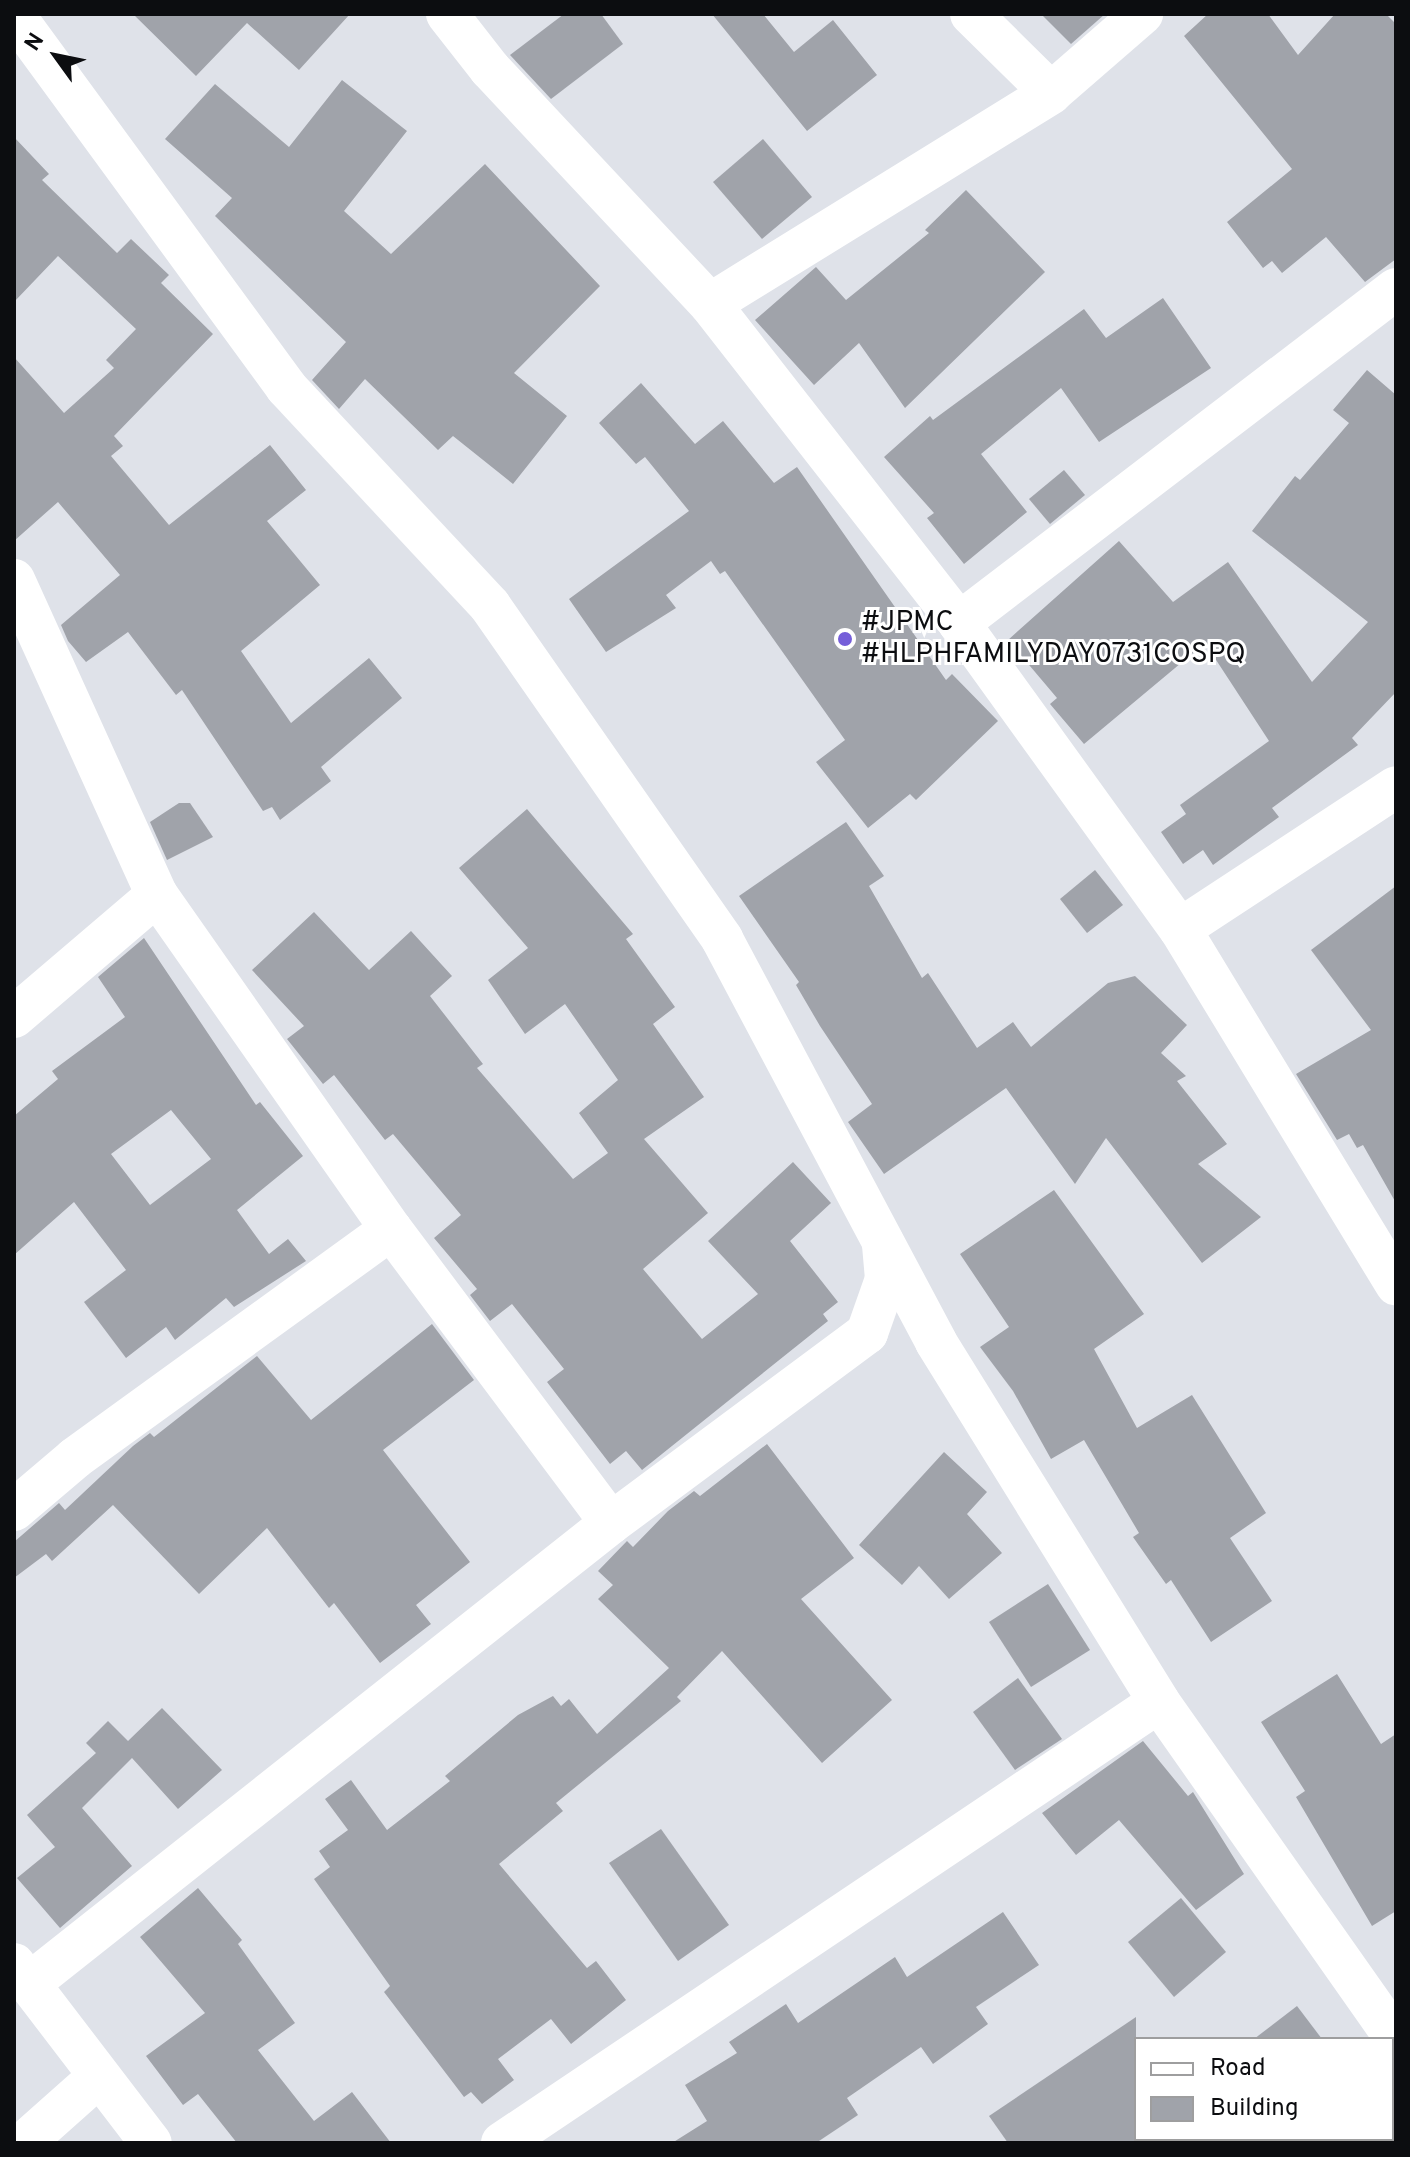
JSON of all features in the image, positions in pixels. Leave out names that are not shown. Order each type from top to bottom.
[{"type":"street","points":[[447,14],[490,69],[710,304],[959,623],[1180,929],[1391,1264]]},
{"type":"street","points":[[971,14],[1051,93]]},
{"type":"street","points":[[710,304],[1051,93],[1142,14]]},
{"type":"street","points":[[14,15],[286,387],[490,606],[722,939],[882,1234],[936,1342],[1159,1702],[1396,2039]]},
{"type":"street","points":[[959,623],[1396,289]]},
{"type":"street","points":[[14,580],[157,895],[391,1229],[611,1523]]},
{"type":"street","points":[[1180,929],[1396,787]]},
{"type":"street","points":[[14,1017],[157,895]]},
{"type":"street","points":[[14,1510],[75,1458],[391,1229]]},
{"type":"street","points":[[151,2143],[97,2078],[22,1974],[611,1523],[867,1333],[886,1279],[882,1234]]},
{"type":"street","points":[[867,1333],[936,1342]]},
{"type":"street","points":[[502,2143],[1159,1702]]},
{"type":"street","points":[[24,2143],[97,2078]]},
{"type":"building","points":[[133,14],[350,14],[299,70],[247,23],[196,76]]},
{"type":"building","points":[[564,14],[601,14],[623,44],[551,99],[510,55]]},
{"type":"building","points":[[712,14],[763,14],[794,52],[833,20],[877,75],[807,131]]},
{"type":"building","points":[[1041,14],[1105,14],[1071,44]]},
{"type":"building","points":[[1208,14],[1268,14],[1298,55],[1335,14],[1386,14],[1396,24],[1396,259],[1365,282],[1326,237],[1282,273],[1272,261],[1263,268],[1227,222],[1292,169],[1184,36]]},
{"type":"building","points":[[342,80],[407,131],[344,211],[391,254],[485,164],[600,286],[514,373],[567,416],[513,484],[453,436],[438,450],[365,379],[339,409],[312,380],[346,342],[215,216],[232,198],[165,139],[215,84],[289,147]]},
{"type":"building","points":[[14,137],[49,174],[42,180],[117,253],[131,239],[169,275],[161,283],[213,334],[114,436],[123,446],[111,456],[169,525],[270,445],[306,490],[267,521],[320,585],[241,651],[291,723],[369,658],[402,698],[321,767],[331,781],[280,820],[272,807],[263,811],[182,690],[176,695],[128,632],[86,662],[68,641],[61,625],[120,575],[58,502],[14,541],[14,357],[64,413],[114,368],[106,360],[136,329],[58,256],[14,302]]},
{"type":"building","points":[[763,139],[812,197],[762,239],[713,182]]},
{"type":"building","points":[[966,190],[1045,272],[905,408],[859,343],[814,385],[755,320],[816,267],[846,300],[929,233],[925,230]]},
{"type":"building","points":[[1163,298],[1211,368],[1099,442],[1061,388],[981,454],[1027,512],[964,564],[927,518],[934,513],[884,457],[930,416],[933,420],[1084,309],[1106,338]]},
{"type":"building","points":[[1367,370],[1396,395],[1396,692],[1352,738],[1358,745],[1272,808],[1279,817],[1213,865],[1203,850],[1183,864],[1161,832],[1186,814],[1180,805],[1269,741],[1205,643],[1084,744],[1050,704],[1057,698],[1008,640],[1119,541],[1173,602],[1228,562],[1312,682],[1368,622],[1252,531],[1295,476],[1300,480],[1349,423],[1333,410]]},
{"type":"building","points":[[641,383],[695,444],[723,421],[774,483],[797,467],[946,680],[952,674],[998,721],[916,800],[910,794],[868,828],[816,762],[845,740],[725,571],[720,574],[711,561],[666,595],[676,608],[606,652],[569,599],[689,511],[645,457],[636,464],[599,423]]},
{"type":"building","points":[[1064,470],[1085,495],[1050,524],[1029,499]]},
{"type":"building","points":[[179,803],[190,803],[213,837],[167,860],[150,822]]},
{"type":"building","points":[[527,809],[633,934],[626,939],[675,1007],[653,1024],[704,1097],[644,1139],[708,1213],[643,1269],[702,1339],[758,1294],[708,1241],[793,1162],[831,1203],[790,1241],[838,1302],[823,1314],[828,1321],[642,1470],[626,1451],[610,1464],[547,1382],[564,1369],[512,1304],[490,1321],[470,1295],[477,1289],[434,1238],[461,1215],[393,1134],[385,1140],[334,1075],[323,1084],[287,1039],[304,1026],[252,970],[314,912],[369,970],[411,931],[452,976],[430,996],[483,1064],[477,1068],[573,1179],[608,1153],[579,1113],[618,1080],[565,1004],[525,1034],[488,980],[528,948],[459,868]]},
{"type":"building","points":[[846,822],[884,876],[869,886],[922,978],[928,973],[977,1048],[1013,1022],[1031,1047],[1108,983],[1135,976],[1187,1025],[1161,1053],[1186,1076],[1177,1081],[1227,1144],[1198,1164],[1261,1217],[1202,1263],[1106,1138],[1075,1184],[1006,1088],[884,1174],[848,1122],[872,1104],[820,1026],[796,985],[799,982],[739,896]]},
{"type":"building","points":[[1095,870],[1123,905],[1087,933],[1060,899]]},
{"type":"building","points":[[1396,886],[1396,1203],[1363,1145],[1357,1148],[1349,1134],[1337,1140],[1296,1074],[1371,1030],[1311,950]]},
{"type":"building","points":[[144,938],[256,1105],[260,1102],[303,1156],[237,1210],[269,1254],[288,1239],[306,1261],[234,1307],[226,1298],[175,1340],[166,1327],[126,1358],[84,1302],[126,1270],[74,1202],[14,1255],[14,1116],[58,1079],[52,1071],[125,1017],[98,977]],"holes":[[[171,1110],[211,1159],[150,1205],[111,1154]]]},
{"type":"building","points":[[1054,1190],[1144,1314],[1094,1349],[1137,1428],[1192,1395],[1266,1513],[1230,1538],[1272,1601],[1211,1642],[1171,1580],[1166,1584],[1133,1537],[1139,1533],[1084,1440],[1051,1459],[1013,1391],[980,1347],[1009,1327],[960,1254]]},
{"type":"building","points":[[432,1324],[474,1380],[383,1450],[470,1562],[416,1605],[431,1624],[380,1663],[334,1603],[329,1608],[267,1528],[199,1594],[113,1505],[52,1561],[46,1554],[14,1578],[14,1542],[59,1503],[65,1510],[133,1446],[150,1433],[154,1437],[257,1356],[311,1420]]},
{"type":"building","points":[[767,1444],[854,1558],[801,1599],[892,1700],[822,1763],[722,1651],[677,1697],[681,1701],[556,1803],[563,1811],[499,1864],[587,1968],[596,1961],[626,2000],[571,2044],[551,2019],[498,2059],[514,2080],[482,2104],[471,2092],[464,2097],[384,1992],[390,1986],[314,1879],[330,1867],[319,1851],[348,1830],[325,1799],[351,1780],[387,1830],[450,1781],[445,1776],[518,1715],[553,1696],[561,1706],[569,1699],[597,1734],[669,1668],[598,1599],[613,1585],[598,1571],[627,1541],[633,1547],[668,1511],[694,1491],[700,1496]]},
{"type":"building","points":[[944,1452],[987,1492],[967,1514],[1002,1553],[949,1599],[919,1566],[902,1585],[859,1545]]},
{"type":"building","points":[[1048,1584],[1090,1650],[1031,1687],[989,1622]]},
{"type":"building","points":[[1337,1674],[1381,1744],[1396,1734],[1396,1911],[1372,1926],[1296,1797],[1305,1791],[1261,1722]]},
{"type":"building","points":[[1018,1678],[1062,1739],[1015,1770],[973,1712]]},
{"type":"building","points":[[162,1708],[222,1770],[178,1809],[132,1758],[82,1808],[132,1866],[60,1928],[17,1878],[55,1847],[27,1815],[96,1753],[86,1743],[108,1721],[128,1741]]},
{"type":"building","points":[[1143,1741],[1188,1796],[1193,1792],[1244,1874],[1196,1910],[1119,1820],[1076,1855],[1042,1813]]},
{"type":"building","points":[[661,1829],[729,1925],[678,1961],[609,1863]]},
{"type":"building","points":[[198,1888],[242,1940],[238,1944],[295,2023],[258,2050],[314,2121],[352,2092],[391,2143],[237,2143],[198,2094],[183,2105],[146,2056],[205,2013],[140,1937]]},
{"type":"building","points":[[1181,1898],[1226,1952],[1174,1997],[1128,1942]]},
{"type":"building","points":[[1003,1912],[1039,1965],[976,2007],[988,2024],[933,2064],[921,2047],[847,2098],[858,2115],[816,2143],[672,2143],[707,2121],[685,2085],[737,2053],[729,2042],[786,2004],[798,2023],[895,1957],[907,1977]]},
{"type":"building","points":[[1297,2006],[1320,2037],[1257,2037]]},
{"type":"building","points":[[1136,2017],[1136,2143],[1008,2143],[989,2116]]},
{"type":"place","name":"#JPMC #HLPHFAMILYDAY0731COSPQ","points":[[845,639]]}]
